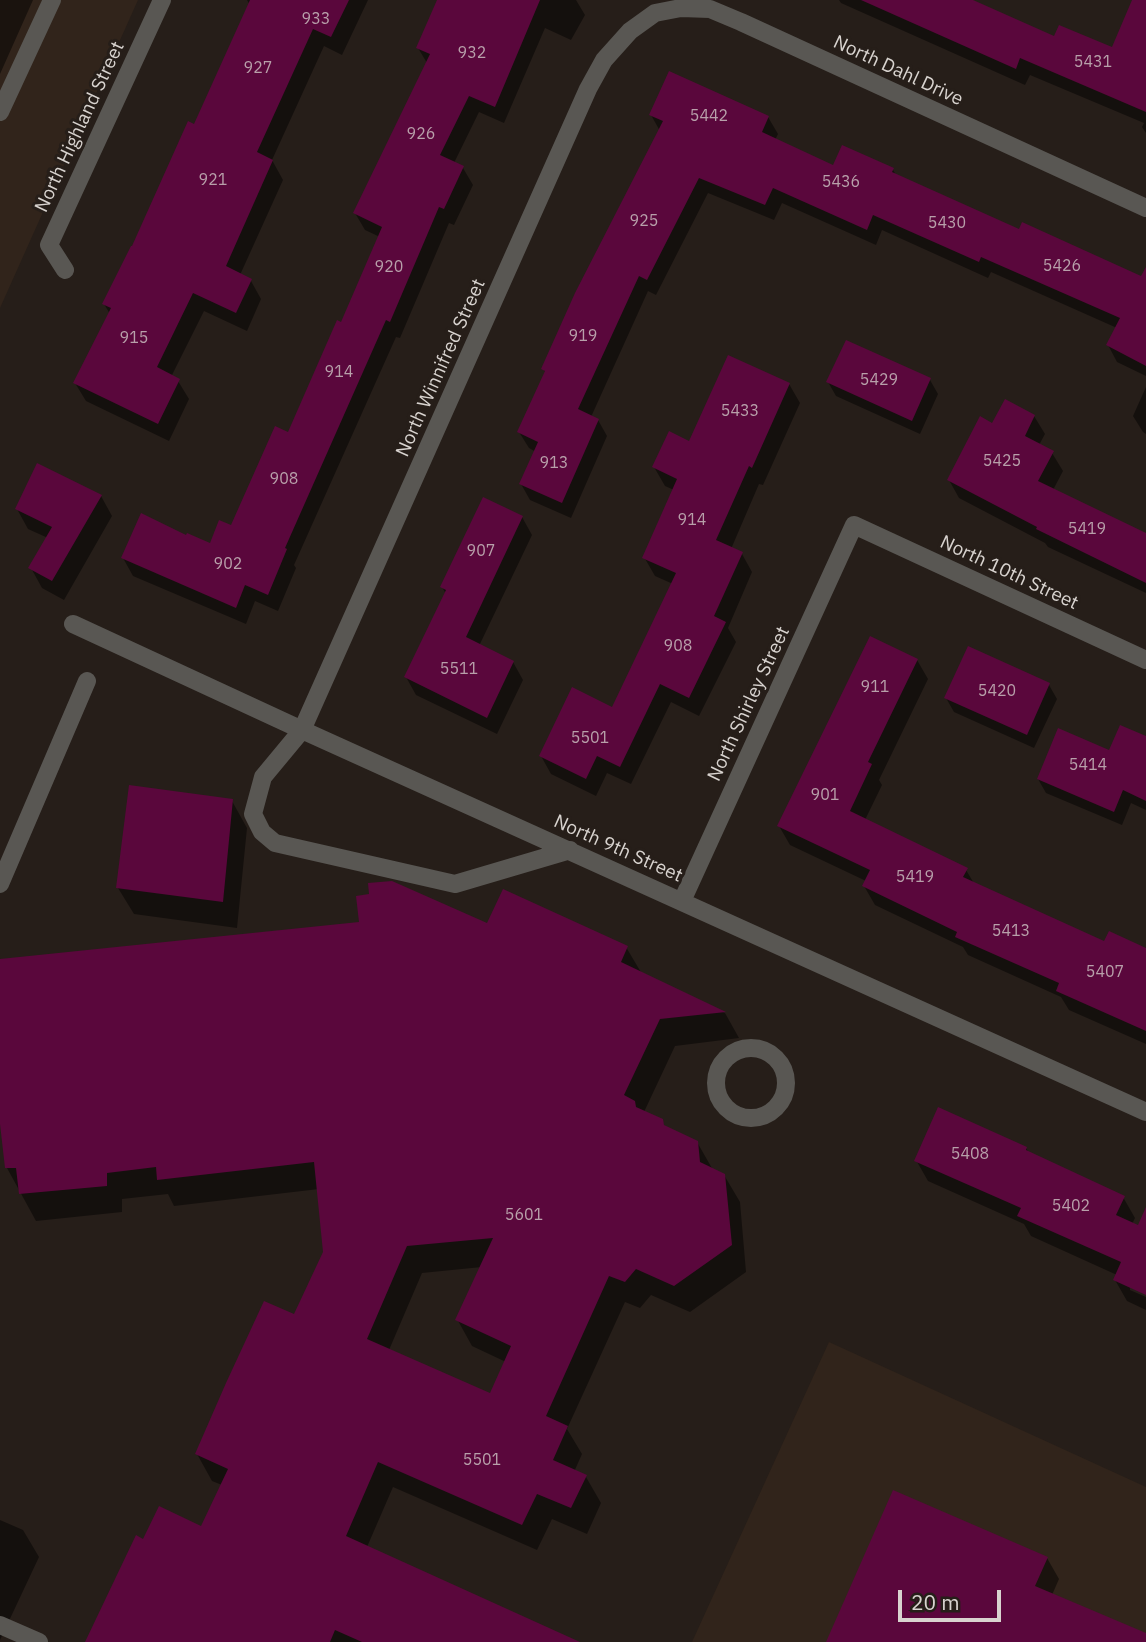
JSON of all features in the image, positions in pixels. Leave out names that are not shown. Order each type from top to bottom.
[{"type":"street","points":[[0,112],[52,0]]},
{"type":"street","name":"North Highland Street","points":[[65,270],[49,244],[162,0]]},
{"type":"street","name":"North Dahl Drive","points":[[630,31],[655,13],[681,8],[710,9],[1146,208]]},
{"type":"street","name":"North Winnifred Street","points":[[570,850],[455,884],[275,843],[262,832],[253,814],[263,777],[302,730],[588,89],[604,60],[630,31]]},
{"type":"street","name":"North 10th Street","points":[[854,525],[1146,660]]},
{"type":"street","name":"North Shirley Street","points":[[682,901],[854,525]]},
{"type":"street","name":"North 9th Street","points":[[74,625],[1146,1112]]},
{"type":"street","points":[[0,884],[87,681]]},
{"type":"street","points":[[746,1048],[760,1049],[772,1055],[782,1065],[786,1078],[786,1092],[780,1104],[770,1114],[757,1118],[743,1118],[731,1112],[721,1102],[716,1089],[717,1075],[723,1062],[733,1053],[746,1048]]},
{"type":"street","points":[[0,1625],[39,1642]]},
{"type":"shaded area","points":[[0,0],[138,0],[0,308]]},
{"type":"shaded area","points":[[829,1342],[1146,1487],[1146,1642],[692,1642]]},
{"type":"building","points":[[250,0],[349,0],[331,37],[313,29],[257,152],[273,160],[226,266],[252,279],[236,313],[193,293],[157,367],[180,379],[158,424],[73,383],[111,308],[102,304],[132,246],[188,121],[194,124]]},
{"type":"building","points":[[437,0],[540,0],[495,107],[469,96],[440,155],[464,166],[444,209],[439,207],[390,322],[386,320],[285,548],[287,549],[268,595],[245,585],[236,608],[121,558],[141,513],[186,535],[187,533],[210,543],[219,520],[231,525],[275,426],[288,432],[337,320],[341,322],[382,227],[353,213],[430,54],[416,48]]},
{"type":"building","points":[[861,0],[973,0],[1054,36],[1059,25],[1112,47],[1132,0],[1146,0],[1146,112],[1020,58],[1016,69]]},
{"type":"building","points":[[669,71],[769,116],[762,132],[833,165],[842,145],[894,168],[892,172],[1019,229],[1022,222],[1141,276],[1146,267],[1146,366],[1106,345],[1120,318],[981,257],[979,262],[873,215],[867,230],[773,188],[765,205],[699,178],[647,280],[639,276],[578,409],[599,419],[562,503],[519,484],[538,442],[517,432],[545,371],[541,369],[575,293],[663,121],[649,115]]},
{"type":"building","points":[[846,340],[931,378],[912,421],[826,382]]},
{"type":"building","points":[[728,355],[790,383],[716,540],[743,552],[714,616],[726,622],[689,698],[660,684],[620,767],[597,756],[586,779],[539,756],[572,687],[612,707],[676,573],[642,558],[677,479],[652,467],[669,431],[689,441]]},
{"type":"building","points":[[1005,399],[1035,415],[1025,436],[1054,451],[1038,481],[1146,533],[1146,583],[1036,529],[1037,527],[947,480],[980,416],[992,423]]},
{"type":"building","points":[[37,463],[102,495],[52,581],[28,568],[52,527],[15,509]]},
{"type":"building","points":[[483,497],[523,516],[466,637],[514,661],[487,718],[404,677],[446,590],[440,587]]},
{"type":"building","points":[[870,636],[918,659],[868,762],[872,764],[850,811],[968,868],[963,877],[1104,941],[1109,931],[1146,948],[1146,1031],[1056,991],[1059,983],[955,937],[957,932],[862,886],[870,870],[777,826]]},
{"type":"building","points":[[968,646],[1050,683],[1027,735],[944,698]]},
{"type":"building","points":[[1120,725],[1146,736],[1146,801],[1123,790],[1114,812],[1037,779],[1058,728],[1109,750]]},
{"type":"building","points":[[129,785],[233,799],[223,902],[116,888]]},
{"type":"building","points":[[392,881],[487,923],[503,889],[628,946],[621,962],[726,1012],[660,1019],[624,1095],[635,1101],[636,1107],[663,1119],[664,1125],[698,1141],[700,1162],[725,1174],[732,1245],[674,1286],[636,1269],[625,1282],[609,1276],[546,1416],[568,1426],[553,1460],[587,1475],[571,1508],[537,1494],[522,1525],[378,1462],[346,1536],[580,1642],[362,1642],[335,1630],[330,1642],[85,1642],[136,1535],[143,1539],[159,1506],[201,1526],[228,1469],[195,1454],[226,1383],[264,1301],[294,1314],[323,1252],[314,1162],[157,1180],[156,1167],[107,1173],[107,1186],[19,1194],[16,1168],[5,1168],[0,1124],[0,959],[359,922],[356,896],[369,894],[368,883]],"holes":[[[493,1238],[455,1320],[511,1346],[490,1393],[367,1339],[407,1246]]]},
{"type":"building","points":[[938,1107],[1027,1147],[1026,1150],[1125,1196],[1116,1215],[1138,1225],[1146,1207],[1146,1295],[1113,1280],[1121,1262],[1017,1216],[1021,1208],[914,1161]]},
{"type":"building","points":[[893,1490],[1048,1557],[1035,1586],[1146,1633],[1146,1642],[826,1642]]}]
